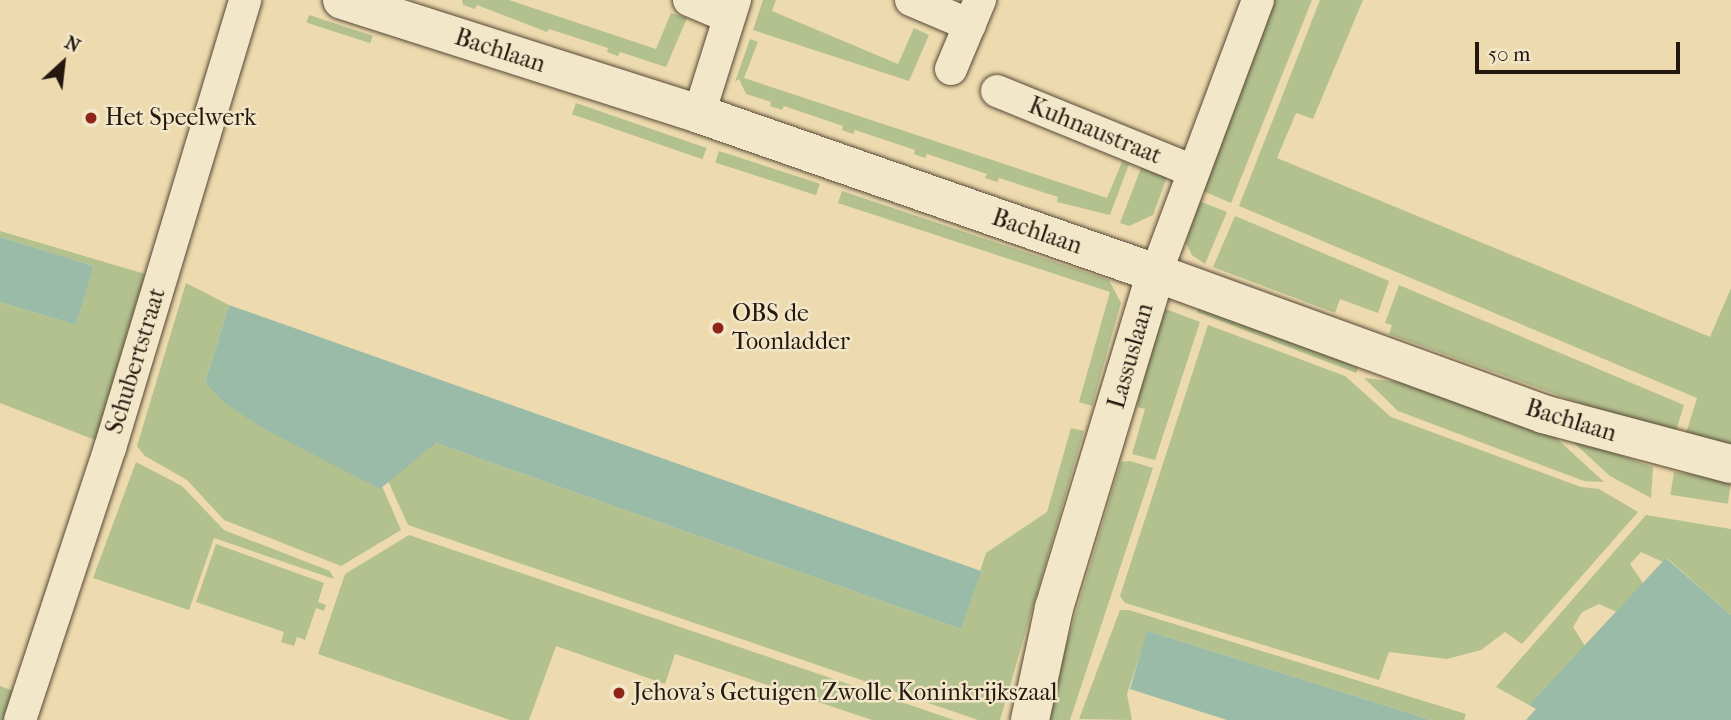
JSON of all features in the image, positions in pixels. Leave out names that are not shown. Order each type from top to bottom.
[{"type":"street","name":"Schubertstraat","points":[[20,720],[106,461],[245,0]]},
{"type":"street","name":"Bachlaan","points":[[342,0],[699,114],[1156,273],[1543,414],[1731,464]]},
{"type":"street","points":[[690,0],[732,9],[699,114]]},
{"type":"street","points":[[911,0],[975,12],[951,69]]},
{"type":"street","name":"Lassuslaan","points":[[1030,720],[1054,608],[1156,273],[1258,0]]},
{"type":"street","name":"Kuhnaustraat","points":[[997,91],[1193,171]]},
{"type":"green space","points":[[462,0],[509,0],[656,49],[671,13],[687,18],[666,67],[620,52],[618,56],[607,52],[608,48],[549,29],[547,32],[477,5],[475,9],[463,5]]},
{"type":"green space","points":[[763,0],[776,0],[772,11],[898,64],[914,28],[929,35],[909,81],[753,30]]},
{"type":"green space","points":[[1275,0],[1312,0],[1231,203],[1203,191]]},
{"type":"green space","points":[[1320,0],[1363,0],[1313,119],[1296,113],[1277,158],[1710,337],[1731,288],[1731,448],[1684,440],[1697,398],[1239,206]]},
{"type":"green space","points":[[309,15],[373,36],[370,43],[307,23]]},
{"type":"green space","points":[[750,39],[758,42],[744,78],[1107,198],[1122,162],[1129,164],[1110,215],[1057,202],[1058,197],[999,178],[997,182],[985,178],[987,174],[927,154],[925,158],[914,154],[915,150],[855,130],[853,134],[842,130],[843,126],[784,106],[782,110],[770,106],[771,102],[746,94],[739,79],[735,82]]},
{"type":"green space","points":[[576,103],[706,148],[703,159],[572,114]]},
{"type":"green space","points":[[719,151],[820,184],[816,195],[715,162]]},
{"type":"green space","points":[[1141,168],[1167,177],[1153,215],[1129,226],[1120,223]]},
{"type":"green space","points":[[842,191],[1109,280],[1121,303],[1092,406],[1079,402],[1110,292],[838,203]]},
{"type":"green space","points":[[1199,201],[1227,212],[1205,264],[1192,255],[1186,243]]},
{"type":"green space","points":[[1235,216],[1389,281],[1378,313],[1340,299],[1335,313],[1213,267]]},
{"type":"green space","points":[[0,231],[145,274],[95,440],[0,403],[0,302],[76,325],[94,266],[0,237]]},
{"type":"green space","points":[[186,283],[229,305],[205,383],[264,429],[382,486],[401,530],[341,566],[224,520],[187,480],[145,456],[137,446]]},
{"type":"green space","points":[[1399,285],[1684,405],[1674,437],[1389,334],[1392,325],[1385,323]]},
{"type":"green space","points":[[1201,299],[1351,355],[1348,364],[1358,368],[1356,373],[1197,312]]},
{"type":"green space","points":[[1155,305],[1200,322],[1155,460],[1132,454],[1145,409],[1137,407]]},
{"type":"green space","points":[[1208,325],[1345,376],[1391,417],[1581,487],[1599,489],[1638,512],[1522,644],[1505,632],[1481,650],[1447,659],[1389,652],[1379,680],[1125,603],[1120,596]]},
{"type":"green space","points":[[1401,374],[1553,435],[1604,482],[1584,481],[1398,411],[1364,378],[1398,382]]},
{"type":"green space","points":[[1071,428],[1084,431],[1000,720],[978,720],[408,525],[388,481],[436,443],[961,629],[986,553],[1047,512]]},
{"type":"green space","points":[[1579,441],[1653,467],[1651,498],[1610,476],[1574,443]]},
{"type":"green space","points":[[1130,461],[1153,468],[1070,720],[1044,720],[1121,462]]},
{"type":"green space","points":[[136,462],[182,486],[224,530],[330,571],[334,579],[214,538],[189,610],[93,578]]},
{"type":"green space","points":[[1674,472],[1731,481],[1728,504],[1670,495]]},
{"type":"green space","points":[[1646,515],[1731,529],[1731,615],[1667,558],[1663,562],[1641,552],[1630,564],[1643,583],[1617,612],[1599,604],[1582,612],[1573,627],[1585,646],[1529,705],[1496,687]]},
{"type":"green space","points":[[409,535],[954,720],[872,720],[675,654],[665,684],[556,646],[529,720],[510,720],[318,654],[345,574]]},
{"type":"green space","points":[[216,544],[324,583],[318,602],[326,605],[324,611],[316,608],[305,640],[297,637],[294,646],[281,642],[284,632],[196,602]]},
{"type":"green space","points":[[1120,610],[1129,610],[1466,714],[1464,720],[1431,720],[1148,631],[1127,694],[1132,720],[1079,719]]},
{"type":"green space","points":[[0,686],[19,693],[9,720],[0,720]]},
{"type":"shaded area","points":[[0,237],[94,266],[76,325],[0,302]]},
{"type":"shaded area","points":[[229,305],[981,571],[961,629],[436,443],[380,489],[264,429],[226,404],[205,383]]},
{"type":"shaded area","points":[[1666,558],[1731,615],[1731,720],[1526,720],[1536,709],[1529,705]]},
{"type":"shaded area","points":[[1147,631],[1431,720],[1227,720],[1130,689]]},
{"type":"place","name":"Het Speelwerk","points":[[91,118]]},
{"type":"place","name":"OBS de Toonladder","points":[[718,328]]},
{"type":"place","name":"Jehova's Getuigen Zwolle Koninkrijkszaal","points":[[619,693]]}]
